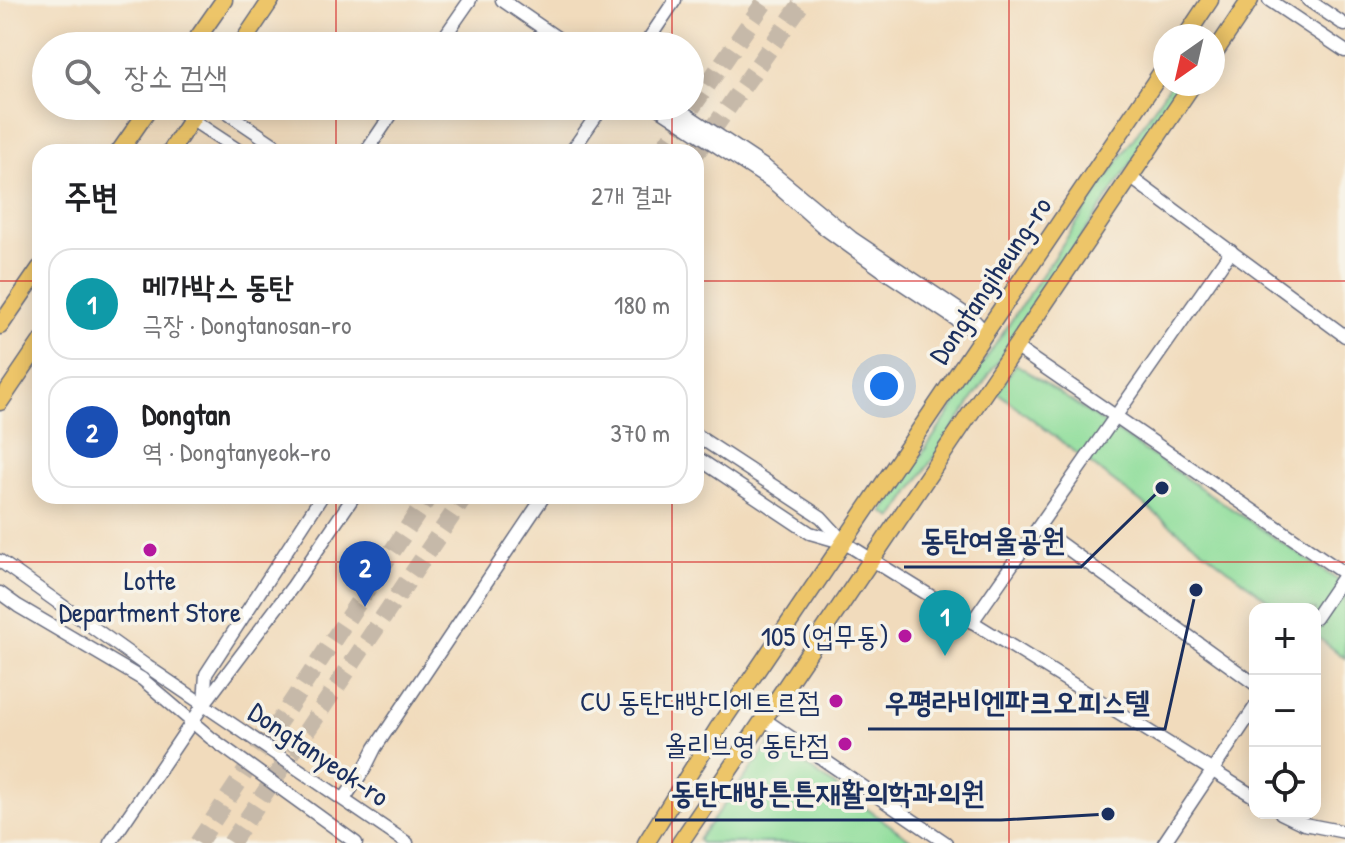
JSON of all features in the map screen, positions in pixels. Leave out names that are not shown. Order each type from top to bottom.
[{"type":"main road","points":[[202,32],[224,0]]},
{"type":"main road","points":[[249,32],[271,0]]},
{"type":"main road","points":[[1194,24],[1210,0]]},
{"type":"main road","points":[[1225,37],[1250,0]]},
{"type":"main road","name":"Dongtangiheung-ro","points":[[646,843],[718,728],[1153,85]]},
{"type":"main road","name":"Dongtangiheung-ro","points":[[681,843],[1185,96]]},
{"type":"main road","points":[[125,144],[141,120]]},
{"type":"main road","points":[[175,144],[191,120]]},
{"type":"main road","points":[[0,326],[32,280]]},
{"type":"main road","points":[[0,402],[32,355]]},
{"type":"street","points":[[448,32],[470,0]]},
{"type":"street","points":[[502,0],[549,32]]},
{"type":"street","points":[[653,32],[675,0]]},
{"type":"street","points":[[1269,0],[1345,51]]},
{"type":"street","points":[[1308,0],[1345,25]]},
{"type":"street","points":[[204,120],[232,144]]},
{"type":"street","points":[[238,120],[274,144]]},
{"type":"street","points":[[371,144],[388,120]]},
{"type":"street","points":[[577,144],[593,120]]},
{"type":"street","points":[[676,120],[773,183],[825,229],[873,264],[967,327],[986,333]]},
{"type":"street","points":[[695,120],[766,167],[852,238],[973,319],[986,333]]},
{"type":"street","points":[[238,144],[237,138],[241,133],[252,129]]},
{"type":"street","points":[[1130,177],[1345,336]]},
{"type":"street","points":[[972,622],[1231,251]]},
{"type":"street","points":[[1015,347],[1345,574],[1321,609]]},
{"type":"street","points":[[704,440],[821,517],[845,543],[1249,793]]},
{"type":"street","points":[[704,462],[810,533],[845,543]]},
{"type":"street","points":[[204,704],[206,674],[317,504]]},
{"type":"street","name":"Dongtanyeok-ro","points":[[110,843],[192,721],[311,561],[349,504]]},
{"type":"street","points":[[344,799],[539,504]]},
{"type":"street","points":[[1039,528],[1249,680]]},
{"type":"street","points":[[0,561],[145,673]]},
{"type":"street","name":"Dongtanyeok-ro","points":[[0,593],[18,606],[145,673],[175,684],[407,843]]},
{"type":"street","points":[[239,626],[254,636]]},
{"type":"street","name":"Dongtanyeok-ro","points":[[145,673],[192,721],[356,843]]},
{"type":"street","points":[[1164,843],[1249,716]]},
{"type":"street","points":[[765,720],[946,843]]},
{"type":"street","points":[[1294,819],[1345,832]]},
{"type":"green space","points":[[1162,96],[1176,96],[893,518],[883,512]]},
{"type":"green space","points":[[1016,364],[1345,585],[1345,658],[1321,640],[1321,603],[1272,603],[997,392]]},
{"type":"green space","points":[[772,741],[915,843],[701,843],[698,840]]},
{"type":"tunnel","points":[[704,90],[766,0]]},
{"type":"tunnel","points":[[702,144],[804,0]]},
{"type":"tunnel","points":[[667,144],[683,120]]},
{"type":"tunnel","points":[[198,843],[424,504]]},
{"type":"tunnel","points":[[231,843],[460,504]]},
{"type":"place","name":"동탄여울공원","points":[[1162,488]]},
{"type":"place","name":"Lotte Department Store","points":[[150,550]]},
{"type":"place","name":"우평라비엔파크오피스텔","points":[[1196,590]]},
{"type":"place","name":"Dongtan","points":[[365,607]]},
{"type":"place","name":"105 (업무동)","points":[[905,636]]},
{"type":"place","name":"메가박스 동탄","points":[[945,656]]},
{"type":"place","name":"CU 동탄대방디에트르점","points":[[836,701]]},
{"type":"place","name":"올리브영 동탄점","points":[[845,744]]},
{"type":"place","name":"동탄대방튼튼재활의학과의원","points":[[1108,814]]}]
